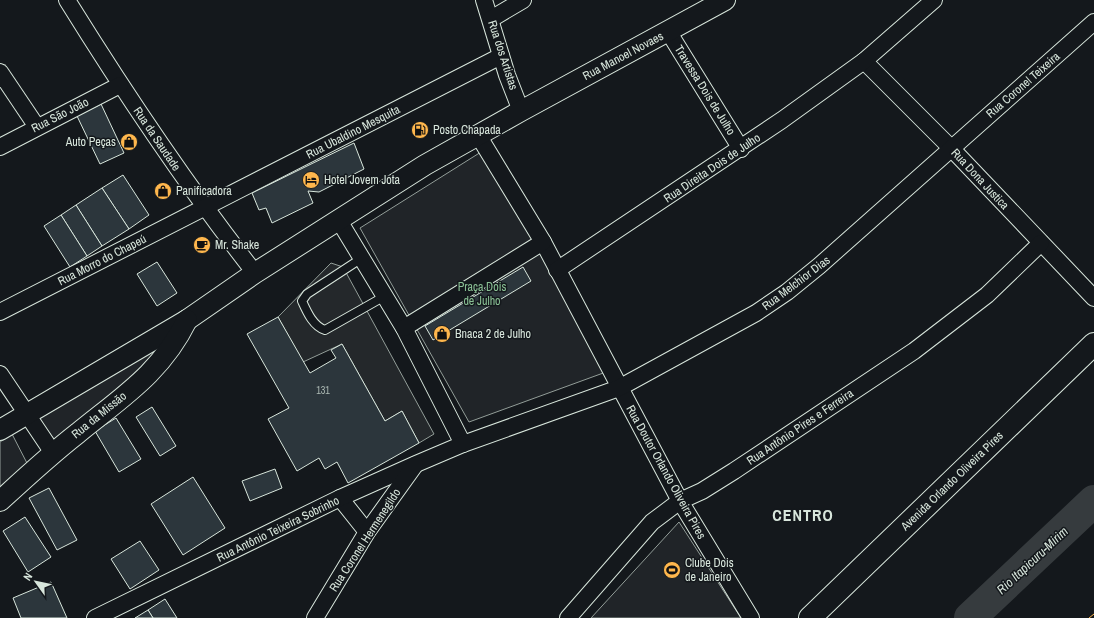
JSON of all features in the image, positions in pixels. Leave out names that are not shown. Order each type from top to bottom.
[{"type":"main road","name":"Avenida Orlando Oliveira Pires","points":[[810,618],[1094,344]]},
{"type":"street","name":"Rua da Saudade","points":[[67,0],[120,85],[204,208],[255,273]]},
{"type":"street","name":"Rua dos Artistas","points":[[484,0],[501,56],[521,111]]},
{"type":"street","points":[[491,19],[523,0]]},
{"type":"street","name":"Rua Manoel Novaes","points":[[521,111],[725,0]]},
{"type":"street","name":"Rua Direita Dois de Julho","points":[[557,270],[741,149],[864,61],[934,0]]},
{"type":"street","name":"Rua Coronel Teixeira","points":[[951,148],[1094,22]]},
{"type":"street","name":"Travessa Dois de Julho","points":[[668,31],[741,149]]},
{"type":"street","name":"Rua Ubaldino Mesquita","points":[[204,208],[501,56]]},
{"type":"street","name":"Rua Dona Justica","points":[[864,61],[951,148],[1094,298]]},
{"type":"street","points":[[0,72],[37,127]]},
{"type":"street","name":"Rua São João","points":[[0,146],[120,85]]},
{"type":"street","points":[[478,136],[543,242],[620,388],[463,444],[404,328],[338,219],[425,165],[521,111]]},
{"type":"street","name":"Rua Melchior Dias","points":[[620,388],[756,313],[787,292],[830,256],[951,148]]},
{"type":"street","name":"Rua Morro do Chapeú","points":[[0,312],[204,208]]},
{"type":"street","name":"Rua da Missão","points":[[0,430],[187,320],[255,273],[338,219]]},
{"type":"street","points":[[404,328],[543,242]]},
{"type":"street","name":"Rua Antônio Pires e Ferreira","points":[[568,618],[652,522],[680,501],[702,491],[734,471],[914,351],[987,295],[1040,243]]},
{"type":"street","name":"Rua da Missão","points":[[0,501],[53,453],[152,372],[176,341],[187,320]]},
{"type":"street","points":[[0,374],[25,414],[53,453]]},
{"type":"street","name":"Rua Doutor Orlando Oliveira Pires","points":[[620,388],[680,501],[751,618]]},
{"type":"street","name":"Rua Antônio Teixeira Sobrinho","points":[[95,618],[340,498],[463,444]]},
{"type":"street","name":"Rua Coronel Hermenegildo","points":[[315,618],[367,532],[416,464]]},
{"type":"street","points":[[340,498],[367,532]]},
{"type":"lane","points":[[362,258],[307,294],[302,301],[306,311],[318,327],[325,330],[385,296]]},
{"type":"green space","name":"Praça Dois de Julho","points":[[481,152],[547,259],[606,372],[469,422],[360,228]]},
{"type":"green space","points":[[154,345],[162,351],[56,442],[38,417]]},
{"type":"green space","points":[[12,434],[29,467],[0,490],[0,442]]},
{"type":"green space","name":"Clube Dois de Janeiro","points":[[679,522],[741,618],[591,618]]},
{"type":"shaded area","points":[[331,263],[343,267],[434,434],[419,443],[402,411],[385,421],[342,344],[303,362],[278,317]]},
{"type":"building","points":[[101,104],[124,153],[100,164],[77,116]]},
{"type":"building","name":"Hotel Jovem Jota","points":[[354,143],[364,169],[319,192],[308,191],[313,203],[272,223],[266,208],[259,210],[252,193]]},
{"type":"building","points":[[123,175],[149,215],[129,229],[102,188]]},
{"type":"building","points":[[102,188],[129,229],[102,246],[76,205]]},
{"type":"building","points":[[76,205],[102,246],[87,256],[61,215]]},
{"type":"building","points":[[61,215],[87,256],[70,267],[44,226]]},
{"type":"building","points":[[157,262],[177,293],[157,306],[137,274]]},
{"type":"building","points":[[523,267],[531,281],[433,340],[425,326]]},
{"type":"building","points":[[278,317],[310,373],[336,358],[331,350],[342,344],[385,421],[402,411],[419,443],[348,483],[337,462],[325,469],[319,458],[297,471],[268,419],[289,408],[247,334]]},
{"type":"building","points":[[152,407],[176,446],[160,456],[136,417]]},
{"type":"building","points":[[116,418],[141,459],[119,472],[95,431]]},
{"type":"building","points":[[275,469],[282,488],[250,501],[242,481]]},
{"type":"building","points":[[193,477],[225,528],[183,555],[151,504]]},
{"type":"building","points":[[49,488],[77,540],[57,550],[29,498]]},
{"type":"building","points":[[25,517],[51,557],[28,572],[3,531]]},
{"type":"building","points":[[140,541],[159,570],[130,589],[111,559]]},
{"type":"building","points":[[51,582],[67,618],[21,618],[13,598]]},
{"type":"building","points":[[165,599],[177,618],[153,618],[148,610]]},
{"type":"building","points":[[148,610],[153,618],[135,618]]},
{"type":"waterway","name":"Rio Itapicuru-Mirim","points":[[970,618],[1094,501]]},
{"type":"power","points":[[1089,618],[1094,614]]},
{"type":"place","name":"Posto Chapada","points":[[420,130]]},
{"type":"place","name":"Auto Peças","points":[[129,142]]},
{"type":"place","name":"Hotel Jovem Jota","points":[[311,180]]},
{"type":"place","name":"Panificadora","points":[[163,191]]},
{"type":"place","name":"Mr. Shake","points":[[202,245]]},
{"type":"place","name":"Bnaca 2 de Julho","points":[[442,334]]},
{"type":"place","name":"Clube Dois de Janeiro","points":[[672,570]]},
{"type":"district","name":"CENTRO","points":[[803,515]]}]
